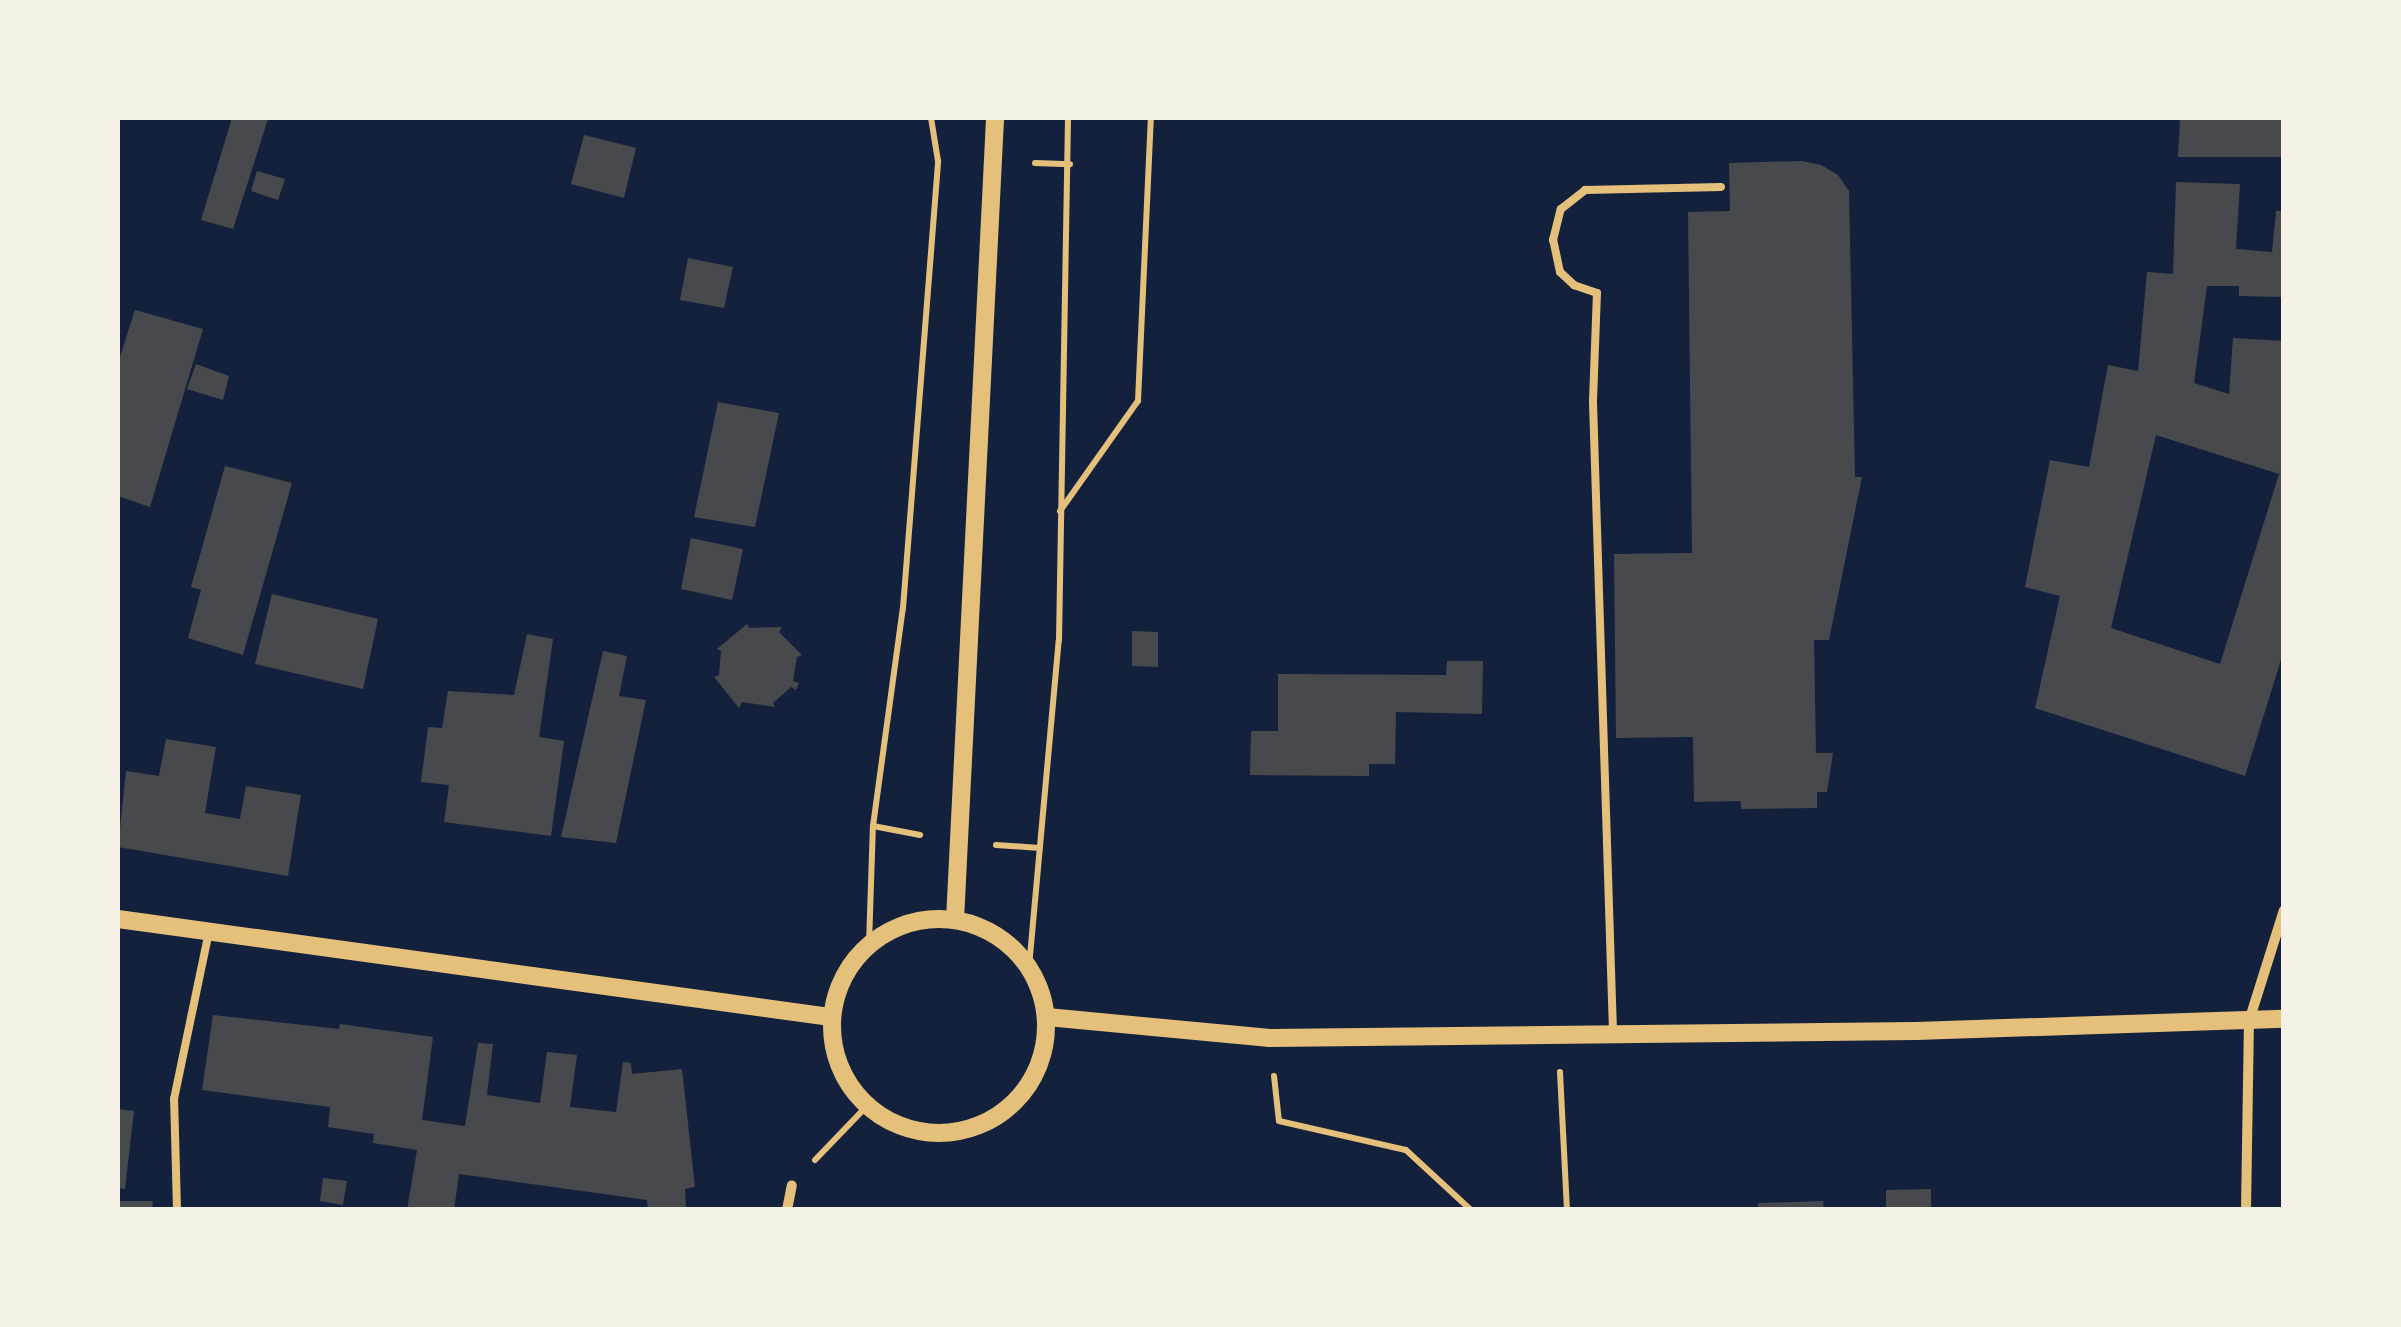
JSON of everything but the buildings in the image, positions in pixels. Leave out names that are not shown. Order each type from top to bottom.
[{"type":"street","points":[[954,920],[995,118]]},
{"type":"street","points":[[2246,1210],[2249,1021],[2284,910]]},
{"type":"street","points":[[118,919],[831,1017]]},
{"type":"street","points":[[954,920],[1000,937],[1029,967],[1047,1018],[1036,1073],[1018,1100],[992,1120],[960,1132],[927,1134],[894,1125],[866,1107],[839,1067],[831,1017],[837,990],[869,944],[911,922],[954,920]]},
{"type":"street","points":[[1047,1018],[1270,1038],[1613,1036],[2284,1018]]},
{"type":"street","points":[[788,1210],[792,1185]]},
{"type":"lane","points":[[1613,1036],[1593,401],[1597,293],[1574,285],[1560,272],[1553,240],[1561,209],[1586,190],[1721,187]]},
{"type":"lane","points":[[176,1210],[174,1099],[209,931]]},
{"type":"path","points":[[869,944],[873,826],[903,608],[938,162],[931,118]]},
{"type":"path","points":[[1029,967],[1058,640],[1068,118]]},
{"type":"path","points":[[1060,512],[1138,401],[1151,118]]},
{"type":"path","points":[[1558,1036],[1567,1210]]},
{"type":"path","points":[[1270,1038],[1279,1121],[1406,1150],[1472,1210]]},
{"type":"path","points":[[792,1185],[866,1107]]}]
